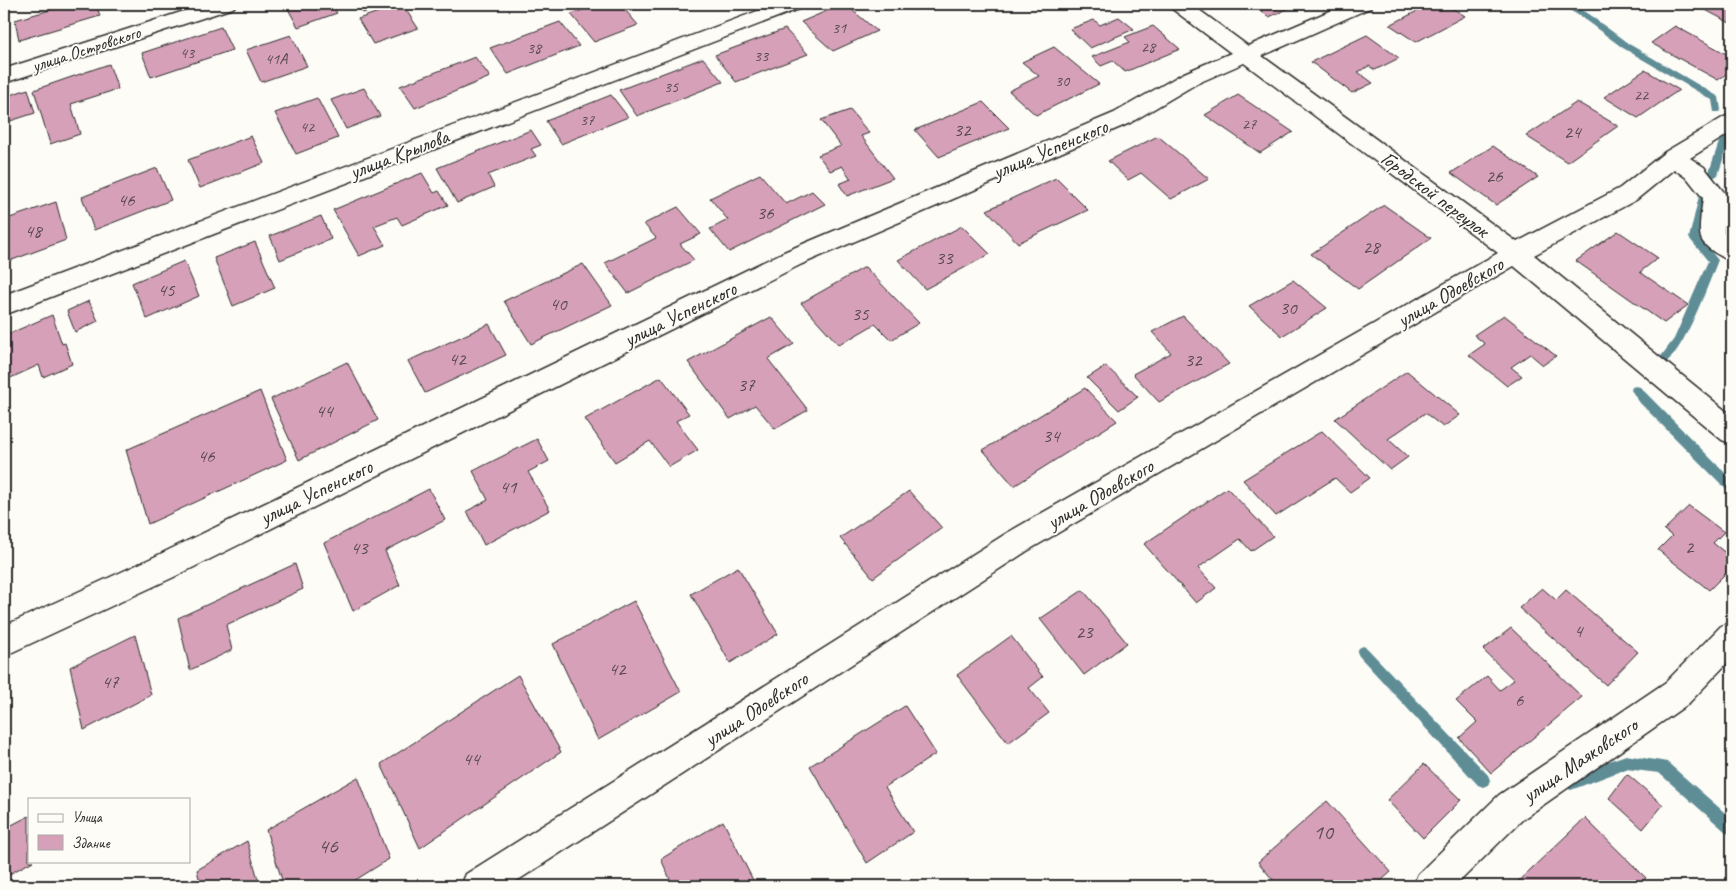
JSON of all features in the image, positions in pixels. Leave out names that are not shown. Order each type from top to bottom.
[{"type":"street","name":"улица Островского","points":[[4,76],[226,4]]},
{"type":"street","name":"улица Крылова","points":[[4,305],[794,4]]},
{"type":"street","name":"Городской переулок","points":[[1178,4],[1516,254],[1732,432]]},
{"type":"street","name":"улица Успенского","points":[[4,641],[164,567],[792,258],[1122,118],[1190,79],[1245,53],[1363,4]]},
{"type":"street","name":"улица Одоевского","points":[[478,886],[1017,542],[1516,254],[1628,194],[1673,158],[1732,122]]},
{"type":"street","points":[[1673,158],[1696,173],[1715,196],[1712,237],[1732,252]]},
{"type":"street","name":"улица Маяковского","points":[[1430,886],[1511,807],[1676,693],[1732,636]]},
{"type":"building","points":[[71,4],[96,4],[100,16],[19,40],[15,20]]},
{"type":"building","points":[[298,4],[331,4],[337,13],[298,27],[287,7]]},
{"type":"building","points":[[356,4],[387,4],[363,13]]},
{"type":"building","points":[[402,4],[418,28],[373,44],[358,19]]},
{"type":"building","points":[[599,4],[620,4],[638,25],[594,42],[571,14]]},
{"type":"building","points":[[843,4],[877,31],[833,51],[801,22]]},
{"type":"building","points":[[907,4],[930,4],[914,10]]},
{"type":"building","points":[[1431,4],[1452,4],[1449,6],[1465,16],[1416,42],[1390,25]]},
{"type":"building","points":[[1732,4],[1732,24],[1696,5]]},
{"type":"building","points":[[1253,5],[1297,5],[1269,17]]},
{"type":"building","points":[[1119,17],[1134,29],[1090,48],[1070,29],[1094,20],[1100,25]]},
{"type":"building","points":[[560,22],[579,46],[508,74],[490,48]]},
{"type":"building","points":[[1153,26],[1180,49],[1125,72],[1113,61],[1101,66],[1092,57],[1130,42],[1125,37]]},
{"type":"building","points":[[1675,26],[1732,57],[1732,70],[1718,80],[1651,43]]},
{"type":"building","points":[[221,27],[232,50],[151,77],[142,53]]},
{"type":"building","points":[[785,29],[808,54],[736,82],[715,55]]},
{"type":"building","points":[[291,35],[307,66],[261,82],[246,50]]},
{"type":"building","points":[[1367,35],[1399,58],[1375,70],[1369,66],[1358,72],[1373,83],[1352,93],[1311,62]]},
{"type":"building","points":[[1054,47],[1099,84],[1036,115],[1009,91],[1039,76],[1022,62]]},
{"type":"building","points":[[475,57],[490,77],[415,108],[400,86]]},
{"type":"building","points":[[703,58],[723,82],[637,116],[619,90]]},
{"type":"building","points":[[109,64],[118,89],[71,104],[80,134],[50,144],[34,90]]},
{"type":"building","points":[[1645,70],[1679,90],[1638,118],[1604,97]]},
{"type":"building","points":[[364,88],[380,116],[346,129],[331,100]]},
{"type":"building","points":[[28,89],[35,113],[4,123],[4,97]]},
{"type":"building","points":[[611,95],[628,117],[561,144],[546,121]]},
{"type":"building","points":[[1238,95],[1293,132],[1260,153],[1205,115]]},
{"type":"building","points":[[317,98],[338,138],[296,154],[275,113]]},
{"type":"building","points":[[983,102],[1009,128],[939,157],[915,130]]},
{"type":"building","points":[[1577,102],[1618,126],[1567,162],[1526,136]]},
{"type":"building","points":[[850,110],[869,133],[861,136],[893,178],[847,196],[839,184],[851,179],[842,166],[830,171],[818,155],[841,146],[821,120]]},
{"type":"building","points":[[531,130],[541,145],[531,149],[536,156],[488,175],[494,187],[457,203],[437,168]]},
{"type":"building","points":[[251,136],[264,163],[200,188],[188,160]]},
{"type":"building","points":[[1158,136],[1209,179],[1171,199],[1141,173],[1128,180],[1108,161]]},
{"type":"building","points":[[1493,146],[1538,177],[1496,205],[1451,173]]},
{"type":"building","points":[[157,168],[171,200],[94,230],[82,197]]},
{"type":"building","points":[[422,173],[434,193],[439,191],[448,205],[402,225],[397,217],[374,226],[385,245],[359,256],[333,210]]},
{"type":"building","points":[[760,174],[786,204],[812,191],[825,204],[729,252],[710,229],[728,220],[710,198]]},
{"type":"building","points":[[1056,178],[1088,210],[1018,243],[987,210]]},
{"type":"building","points":[[56,202],[66,240],[4,263],[4,220]]},
{"type":"building","points":[[1384,205],[1431,238],[1358,289],[1311,254]]},
{"type":"building","points":[[678,207],[701,234],[680,244],[694,260],[628,293],[605,263],[656,238],[644,224]]},
{"type":"building","points":[[321,216],[331,239],[280,260],[270,236]]},
{"type":"building","points":[[962,226],[990,254],[925,289],[898,260]]},
{"type":"building","points":[[1618,231],[1658,258],[1640,272],[1688,305],[1664,323],[1576,261]]},
{"type":"building","points":[[255,242],[275,288],[233,306],[214,258]]},
{"type":"building","points":[[184,261],[199,296],[147,319],[132,283]]},
{"type":"building","points":[[583,264],[612,305],[531,344],[504,301]]},
{"type":"building","points":[[865,267],[919,323],[891,340],[875,324],[839,345],[801,303]]},
{"type":"building","points":[[1293,280],[1327,308],[1282,336],[1249,306]]},
{"type":"building","points":[[89,301],[98,321],[75,332],[67,311]]},
{"type":"building","points":[[52,315],[62,344],[65,343],[72,364],[43,377],[39,365],[4,381],[4,336]]},
{"type":"building","points":[[1504,315],[1556,356],[1543,365],[1530,354],[1511,367],[1522,376],[1507,386],[1469,355],[1485,344],[1474,335]]},
{"type":"building","points":[[1183,316],[1229,364],[1159,402],[1133,374],[1171,353],[1152,332]]},
{"type":"building","points":[[771,317],[794,344],[768,359],[808,410],[775,429],[755,405],[730,419],[688,362]]},
{"type":"building","points":[[489,324],[506,355],[425,393],[408,361]]},
{"type":"building","points":[[347,362],[378,420],[299,460],[271,399]]},
{"type":"building","points":[[1106,366],[1138,397],[1119,410],[1087,378]]},
{"type":"building","points":[[1407,371],[1460,415],[1443,427],[1425,413],[1388,439],[1408,457],[1390,470],[1335,419]]},
{"type":"building","points":[[661,377],[689,414],[676,421],[698,450],[669,467],[650,441],[615,462],[585,419]]},
{"type":"building","points":[[1085,388],[1117,421],[1014,486],[983,450]]},
{"type":"building","points":[[260,391],[287,460],[148,524],[126,450]]},
{"type":"building","points":[[1322,431],[1370,478],[1350,492],[1335,478],[1276,516],[1243,480]]},
{"type":"building","points":[[537,439],[549,461],[528,472],[550,510],[484,545],[467,511],[488,500],[473,471]]},
{"type":"building","points":[[1227,488],[1273,536],[1251,551],[1240,539],[1198,568],[1216,588],[1196,603],[1144,544]]},
{"type":"building","points":[[429,489],[445,520],[385,551],[400,585],[353,611],[324,543]]},
{"type":"building","points":[[909,491],[942,528],[873,578],[840,538]]},
{"type":"building","points":[[1689,506],[1724,532],[1713,543],[1732,558],[1732,567],[1709,590],[1658,550],[1672,536],[1664,530]]},
{"type":"building","points":[[295,564],[303,589],[226,625],[232,650],[190,670],[178,618]]},
{"type":"building","points":[[738,567],[778,634],[730,663],[691,594]]},
{"type":"building","points":[[1542,588],[1556,600],[1566,590],[1638,652],[1606,685],[1519,608]]},
{"type":"building","points":[[1083,590],[1127,643],[1084,675],[1040,619]]},
{"type":"building","points":[[634,601],[681,692],[598,740],[553,644]]},
{"type":"building","points":[[1511,628],[1582,697],[1491,773],[1459,738],[1477,722],[1456,701],[1487,676],[1500,690],[1514,680],[1483,650]]},
{"type":"building","points":[[135,635],[151,695],[84,730],[70,667]]},
{"type":"building","points":[[1011,636],[1043,677],[1029,688],[1049,713],[1008,743],[957,675]]},
{"type":"building","points":[[518,675],[561,752],[420,848],[381,764]]},
{"type":"building","points":[[905,706],[936,754],[885,787],[913,832],[867,863],[810,766]]},
{"type":"building","points":[[1424,764],[1461,800],[1423,838],[1387,800]]},
{"type":"building","points":[[1627,774],[1663,805],[1643,829],[1609,798]]},
{"type":"building","points":[[358,777],[389,859],[346,886],[284,886],[266,830]]},
{"type":"building","points":[[1327,801],[1391,872],[1375,886],[1278,886],[1258,862]]},
{"type":"building","points":[[28,817],[28,862],[31,862],[4,877],[4,829]]},
{"type":"building","points":[[1585,818],[1646,878],[1637,886],[1513,886]]},
{"type":"building","points":[[723,821],[756,886],[673,886],[661,859]]},
{"type":"building","points":[[247,841],[260,886],[201,886],[197,870]]},
{"type":"waterway","points":[[1564,4],[1584,15],[1626,46],[1716,99],[1717,110]]},
{"type":"waterway","points":[[1713,175],[1724,142],[1732,136]]},
{"type":"waterway","points":[[1664,359],[1678,341],[1713,260],[1694,238],[1704,196]]},
{"type":"waterway","points":[[1636,390],[1732,487]]},
{"type":"waterway","points":[[1363,652],[1483,780]]},
{"type":"waterway","points":[[1571,783],[1626,762],[1662,767],[1732,828]]}]
